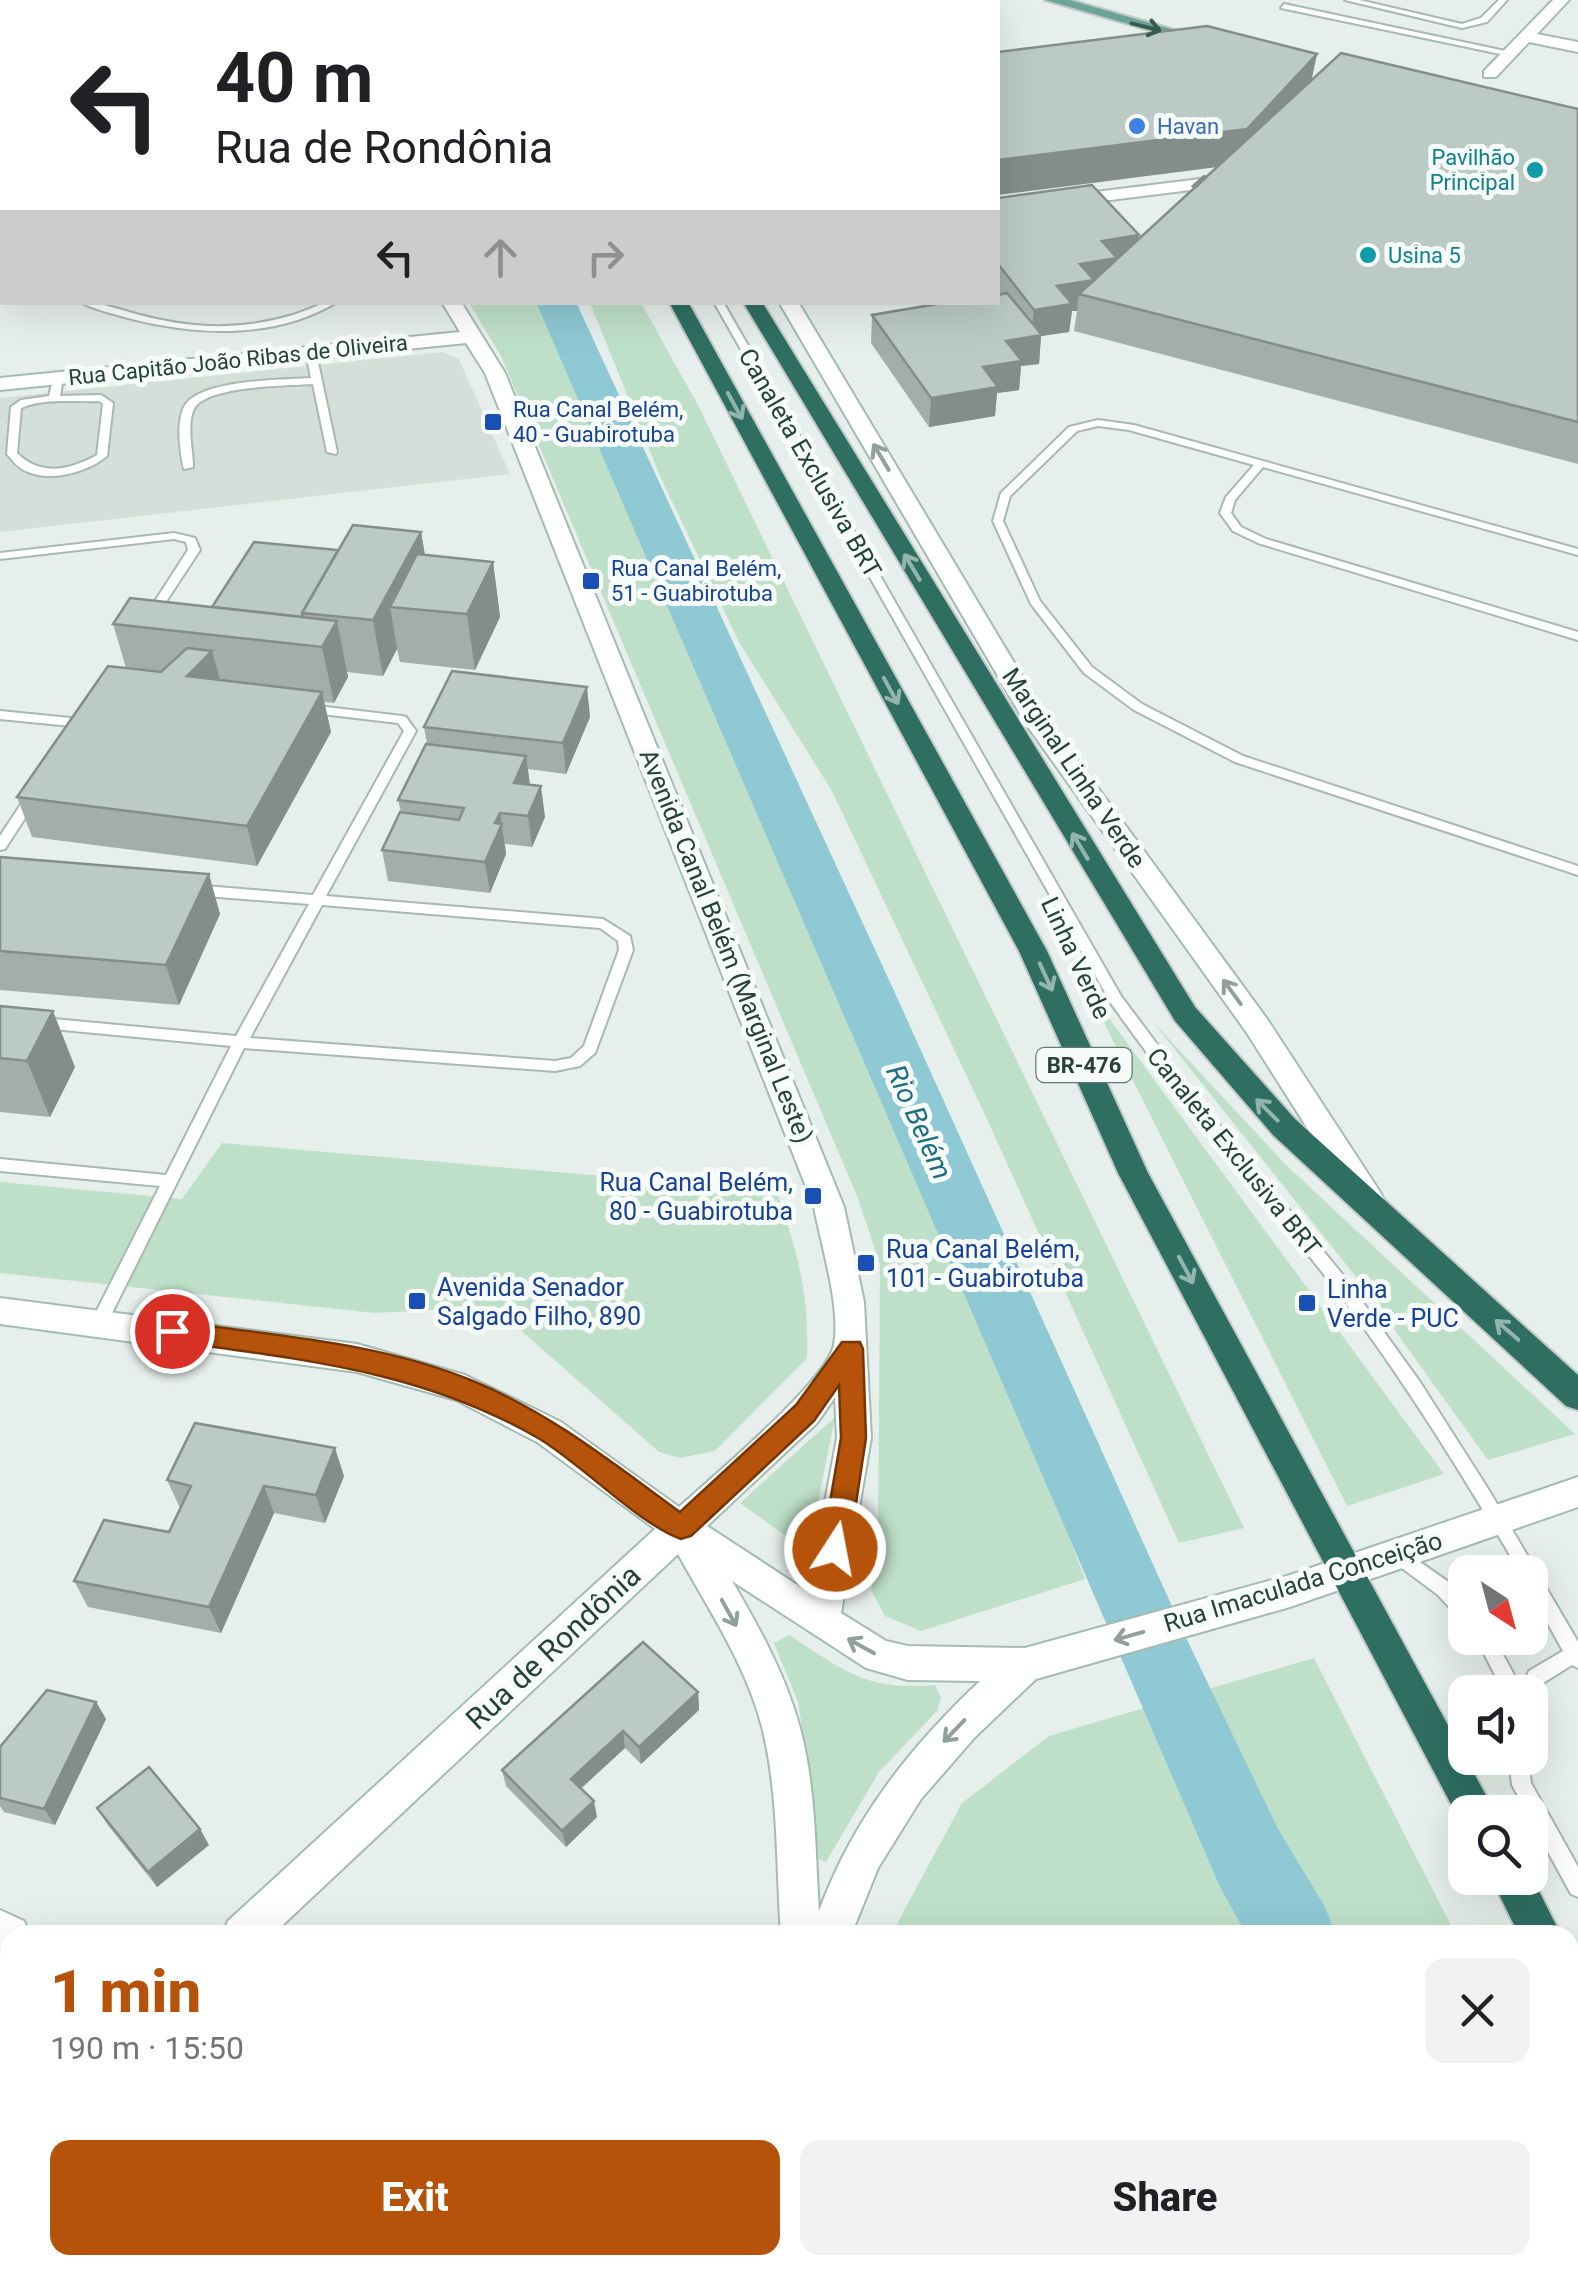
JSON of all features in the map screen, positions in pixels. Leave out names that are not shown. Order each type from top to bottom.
[{"type":"highway","name":"Linha Verde","points":[[680,305],[1033,951],[1133,1173],[1467,1795]]},
{"type":"highway","points":[[754,305],[1184,1014],[1246,1088],[1381,1220],[1578,1396]]},
{"type":"highway","points":[[1520,1895],[1537,1925]]},
{"type":"main road","points":[[1052,0],[1224,46]]},
{"type":"street","points":[[1490,74],[1562,0]]},
{"type":"street","points":[[1526,37],[1578,47]]},
{"type":"street","points":[[1000,209],[1252,178],[1225,205]]},
{"type":"street","name":"Avenida Canal Belém (Marginal Leste)","points":[[453,305],[476,336],[495,373],[815,1165],[840,1253],[851,1349],[854,1438],[821,1622]]},
{"type":"street","name":"Marginal Linha Verde","points":[[790,305],[1038,724],[1257,1026],[1381,1220]]},
{"type":"street","name":"Rua Capitão João Ribas de Oliveira","points":[[0,384],[56,388],[311,353],[476,336]]},
{"type":"street","name":"Rua Imaculada Conceição","points":[[0,1311],[357,1358],[465,1388],[550,1432],[681,1528],[821,1622],[879,1656],[908,1663],[1026,1665],[1290,1591],[1578,1492]]},
{"type":"street","name":"Rua de Rondônia","points":[[253,1925],[805,1413],[851,1349]]},
{"type":"street","points":[[681,1528],[763,1678],[780,1727],[791,1784],[800,1925]]},
{"type":"street","name":"Rua Imaculada Conceição","points":[[835,1925],[859,1860],[886,1810],[943,1742],[1026,1665]]},
{"type":"lane","points":[[1348,0],[1462,26],[1484,20],[1503,0]]},
{"type":"lane","points":[[1284,6],[1510,54]]},
{"type":"lane","points":[[93,305],[149,324],[198,330],[258,328],[302,318],[327,305]]},
{"type":"lane","name":"Canaleta Exclusiva BRT","points":[[720,305],[1116,1000],[1175,1082],[1368,1321],[1438,1422],[1519,1555]]},
{"type":"lane","points":[[311,353],[332,452]]},
{"type":"lane","points":[[188,467],[188,408],[194,399],[224,390],[317,380]]},
{"type":"lane","points":[[56,388],[108,403],[102,456],[83,466],[36,471],[12,454],[16,407],[56,388]]},
{"type":"lane","points":[[1578,552],[1130,427],[1098,423],[1073,429],[1005,494],[998,521],[1035,602],[1088,670],[1138,707],[1238,759],[1578,871]]},
{"type":"lane","points":[[1261,464],[1230,499],[1225,512],[1237,529],[1262,542],[1578,636]]},
{"type":"lane","points":[[0,556],[174,536],[191,540],[194,550],[144,627]]},
{"type":"lane","points":[[99,1322],[240,1042],[410,731],[402,720],[289,707]]},
{"type":"lane","points":[[0,715],[85,717],[71,738]]},
{"type":"lane","points":[[0,846],[40,784]]},
{"type":"lane","points":[[0,1019],[555,1066],[574,1062],[590,1050],[626,950],[625,940],[603,924],[180,890]]},
{"type":"lane","points":[[0,1165],[170,1181]]},
{"type":"lane","points":[[1397,1554],[1448,1593]]},
{"type":"lane","name":"Canaleta Exclusiva BRT","points":[[1541,1675],[1577,1655],[1548,1604]]},
{"type":"lane","points":[[1521,1775],[1522,1785],[1578,1888]]},
{"type":"shaded area","points":[[442,352],[459,359],[510,474],[0,532],[0,398]]},
{"type":"green space","points":[[470,305],[546,305],[933,1183],[1085,1579],[921,1631],[885,1616],[871,1590],[878,1547],[880,1264],[857,1196],[501,356]]},
{"type":"green space","points":[[591,305],[642,305],[699,407],[1244,1528],[1179,1543],[986,1117],[832,791],[739,642],[660,476]]},
{"type":"green space","points":[[1086,987],[1444,1474],[1347,1506]]},
{"type":"green space","points":[[1153,1022],[1285,1164],[1575,1434],[1488,1460],[1360,1282]]},
{"type":"green space","points":[[222,1143],[776,1191],[801,1273],[807,1358],[715,1451],[680,1458],[659,1452],[507,1318],[468,1308],[375,1313],[0,1273],[0,1182],[182,1199]]},
{"type":"green space","points":[[835,1417],[808,1552],[740,1503]]},
{"type":"green space","points":[[789,1635],[857,1676],[891,1685],[935,1685],[941,1698],[937,1711],[879,1772],[826,1862],[815,1858],[813,1799],[798,1702],[774,1643]]},
{"type":"green space","points":[[1314,1658],[1451,1925],[898,1925],[962,1803],[1049,1736]]},
{"type":"building","name":"Havan","points":[[1207,26],[1317,54],[1247,129],[1000,160],[1000,52]]},
{"type":"building","name":"Usina 5","points":[[1341,53],[1578,109],[1578,422],[1079,294]]},
{"type":"building","points":[[1092,185],[1139,235],[1102,241],[1117,258],[1080,264],[1094,280],[1057,286],[1072,304],[1034,310],[1000,267],[1000,198]]},
{"type":"building","points":[[1007,293],[1042,335],[1006,341],[1022,361],[983,367],[998,387],[931,398],[872,315],[931,305],[1000,305],[1000,295]]},
{"type":"building","points":[[353,525],[421,532],[373,620],[302,613]]},
{"type":"building","points":[[254,542],[338,550],[303,617],[212,607]]},
{"type":"building","points":[[417,554],[493,562],[467,614],[390,607]]},
{"type":"building","points":[[130,598],[337,621],[322,647],[113,624]]},
{"type":"building","points":[[187,648],[212,651],[187,676],[322,692],[247,826],[17,797],[108,666],[161,672]]},
{"type":"building","points":[[452,671],[587,687],[563,743],[424,727]]},
{"type":"building","points":[[426,744],[526,756],[514,783],[541,786],[528,816],[500,813],[495,823],[502,824],[485,862],[382,850],[400,812],[459,820],[464,808],[398,800]]},
{"type":"building","points":[[0,857],[209,874],[166,965],[0,951]]},
{"type":"building","points":[[0,1006],[53,1011],[27,1061],[0,1058]]},
{"type":"building","points":[[195,1423],[335,1448],[316,1495],[264,1486],[209,1607],[74,1581],[104,1520],[169,1532],[191,1486],[167,1480]]},
{"type":"building","points":[[643,1642],[698,1692],[639,1747],[623,1731],[571,1779],[594,1801],[562,1831],[502,1770]]},
{"type":"building","points":[[47,1690],[96,1702],[44,1809],[0,1798],[0,1747]]},
{"type":"building","points":[[149,1767],[200,1829],[148,1872],[97,1808]]},
{"type":"waterway","name":"Rio Belém","points":[[557,305],[866,993],[1162,1669],[1249,1858],[1288,1925]]},
{"type":"place","name":"Havan","points":[[1137,126]]},
{"type":"place","name":"Pavilhão Principal","points":[[1535,170]]},
{"type":"place","name":"Usina 5","points":[[1368,255]]},
{"type":"place","name":"Rua Canal Belém, 40 - Guabirotuba","points":[[493,422]]},
{"type":"place","name":"Rua Canal Belém, 51 - Guabirotuba","points":[[591,581]]},
{"type":"place","name":"Rua Canal Belém, 80 - Guabirotuba","points":[[813,1196]]},
{"type":"place","name":"Rua Canal Belém, 101 - Guabirotuba","points":[[866,1263]]},
{"type":"place","name":"Avenida Senador Salgado Filho, 890","points":[[417,1301]]},
{"type":"place","name":"Linha Verde - PUC","points":[[1307,1303]]},
{"type":"route","points":[[172,1331],[357,1358],[465,1388],[550,1432],[681,1528],[805,1413],[851,1349],[854,1438],[835,1549]]}]
